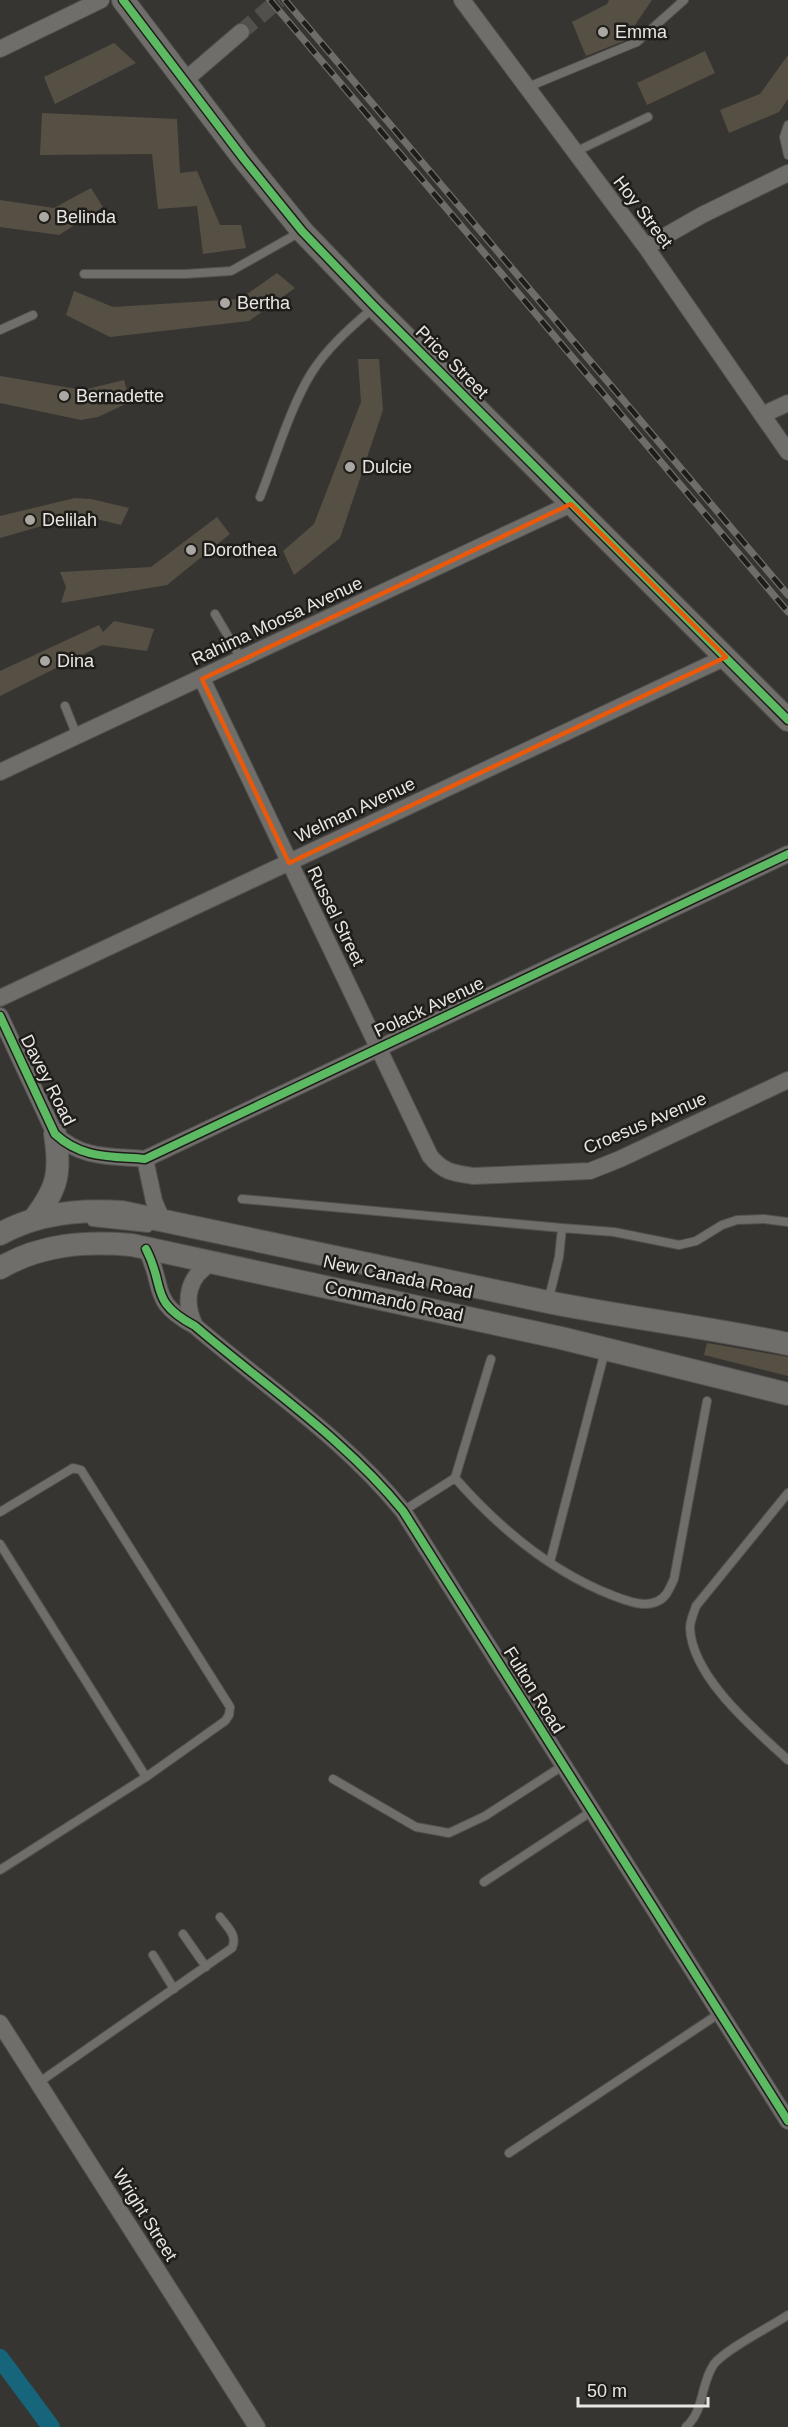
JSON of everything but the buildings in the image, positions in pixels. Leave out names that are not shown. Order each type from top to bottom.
[{"type":"main road","name":"Price Street","points":[[123,0],[302,231],[374,306],[788,720]]},
{"type":"main road","points":[[34,1219],[49,1199],[57,1174],[55,1134]]},
{"type":"main road","name":"Commando Road","points":[[0,1234],[34,1219],[62,1213],[102,1211],[138,1215],[162,1227],[598,1312],[725,1330],[788,1344]]},
{"type":"main road","name":"Commando Road","points":[[0,1268],[38,1250],[103,1242],[132,1245],[783,1388]]},
{"type":"street","points":[[0,49],[102,0]]},
{"type":"street","name":"Hoy Street","points":[[462,0],[646,247],[788,452]]},
{"type":"street","points":[[184,81],[241,32]]},
{"type":"street","points":[[646,247],[702,215],[788,173]]},
{"type":"street","points":[[762,415],[788,403]]},
{"type":"street","name":"Rahima Moosa Avenue","points":[[0,772],[571,504]]},
{"type":"street","name":"Welman Avenue","points":[[0,998],[726,657]]},
{"type":"street","name":"Russel Street","points":[[202,679],[430,1156],[440,1168]]},
{"type":"street","name":"Polack Avenue","points":[[145,1160],[788,854]]},
{"type":"street","name":"Davey Road","points":[[0,1016],[55,1134],[78,1151],[145,1160]]},
{"type":"street","name":"Croesus Avenue","points":[[440,1168],[455,1174],[473,1176],[590,1171],[620,1160],[788,1080]]},
{"type":"street","points":[[145,1160],[162,1227]]},
{"type":"street","name":"Fulton Road","points":[[146,1249],[154,1267],[159,1292],[173,1312],[195,1326],[350,1454],[403,1511],[788,2121]]},
{"type":"street","points":[[195,1326],[187,1304],[188,1293],[197,1274],[213,1262]]},
{"type":"street","name":"Wright Street","points":[[0,2023],[257,2427]]},
{"type":"lane","points":[[528,87],[637,42],[684,0]]},
{"type":"lane","points":[[575,153],[648,117]]},
{"type":"lane","points":[[788,125],[784,137],[788,155]]},
{"type":"lane","points":[[84,274],[185,274],[231,271],[302,231]]},
{"type":"lane","points":[[260,497],[301,392],[312,372],[327,352],[374,306]]},
{"type":"lane","points":[[0,330],[33,315]]},
{"type":"lane","points":[[215,614],[242,660]]},
{"type":"lane","points":[[65,706],[77,736]]},
{"type":"lane","points":[[242,1199],[615,1232],[679,1245],[696,1241],[722,1225],[737,1220],[764,1219],[788,1222]]},
{"type":"lane","points":[[0,1244],[40,1226],[72,1221],[162,1227]]},
{"type":"lane","points":[[548,1302],[559,1257],[562,1228]]},
{"type":"lane","name":"New Canada Road","points":[[110,1234],[158,1241],[542,1326],[783,1388]]},
{"type":"lane","name":"New Canada Road","points":[[289,1257],[590,1320]]},
{"type":"lane","points":[[624,1326],[721,1338],[788,1353]]},
{"type":"lane","points":[[550,1562],[605,1350]]},
{"type":"lane","points":[[403,1511],[455,1478],[491,1359]]},
{"type":"lane","points":[[455,1478],[488,1514],[527,1548],[592,1587],[623,1599],[649,1604],[660,1600],[668,1592],[674,1579],[707,1401]]},
{"type":"lane","points":[[0,1512],[73,1468],[81,1470],[230,1707],[230,1715],[225,1721],[146,1777],[0,1870]]},
{"type":"lane","points":[[788,1492],[696,1606],[690,1626],[696,1659],[738,1714],[788,1760]]},
{"type":"lane","points":[[0,1544],[146,1777]]},
{"type":"lane","points":[[333,1779],[416,1827],[449,1833],[485,1816],[564,1765]]},
{"type":"lane","points":[[484,1882],[592,1811]]},
{"type":"lane","points":[[38,2083],[232,1948],[235,1941],[234,1936],[220,1917]]},
{"type":"lane","points":[[183,1934],[206,1967]]},
{"type":"lane","points":[[153,1955],[174,1989]]},
{"type":"lane","points":[[509,2153],[720,2013]]},
{"type":"lane","points":[[686,2427],[695,2419],[707,2378],[714,2364],[788,2315]]},
{"type":"highlighted area","points":[[571,504],[726,657],[289,863],[202,679]]},
{"type":"waterway","points":[[0,2358],[51,2427]]},
{"type":"tunnel","points":[[241,32],[279,0]]},
{"type":"railway","points":[[270,0],[788,612]]},
{"type":"railway","points":[[285,0],[788,595]]},
{"type":"cycle path","points":[[123,0],[243,158],[302,231],[374,306],[788,720]]},
{"type":"cycle path","points":[[0,1016],[55,1134],[65,1142],[86,1152],[145,1159],[788,854]]},
{"type":"cycle path","points":[[146,1249],[160,1292],[170,1309],[195,1326],[304,1414],[356,1460],[403,1511],[788,2121]]},
{"type":"place","name":"Emma","points":[[603,32]]},
{"type":"place","name":"Belinda","points":[[44,217]]},
{"type":"place","name":"Bertha","points":[[225,303]]},
{"type":"place","name":"Bernadette","points":[[64,396]]},
{"type":"place","name":"Dulcie","points":[[350,467]]},
{"type":"place","name":"Delilah","points":[[30,520]]},
{"type":"place","name":"Dorothea","points":[[191,550]]},
{"type":"place","name":"Dina","points":[[45,661]]}]
